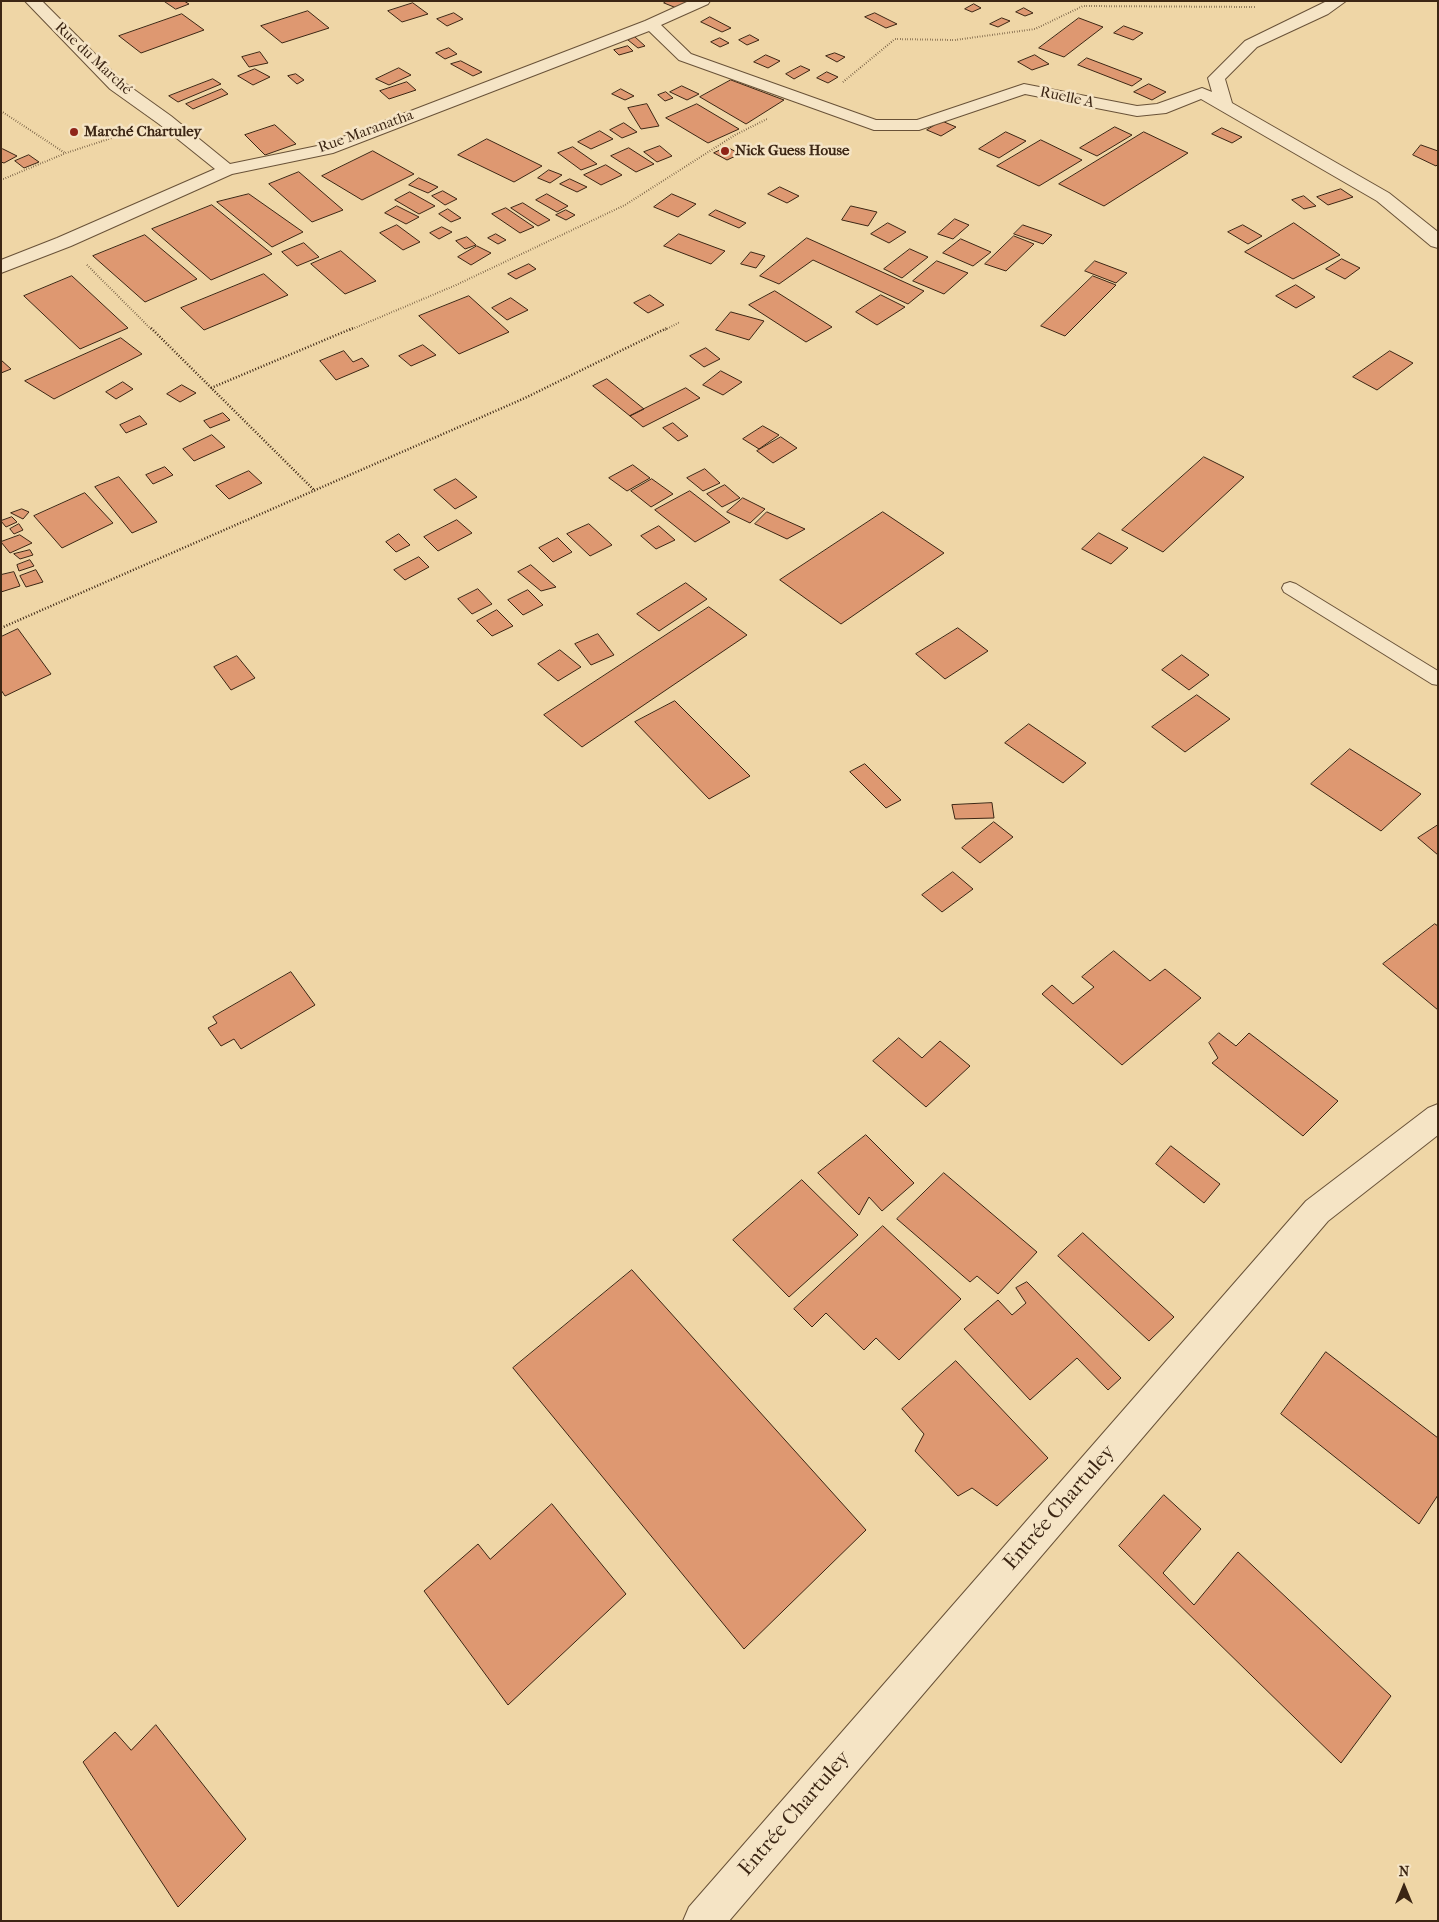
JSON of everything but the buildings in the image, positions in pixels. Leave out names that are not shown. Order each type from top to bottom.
[{"type":"street","name":"Rue du Marché","points":[[33,1],[116,85],[165,120],[226,170]]},
{"type":"street","name":"Rue Maranatha","points":[[1,267],[64,242],[226,170],[327,149],[651,24],[702,1]]},
{"type":"street","points":[[1225,107],[1216,78],[1251,44],[1322,11],[1338,1]]},
{"type":"street","name":"Ruelle A","points":[[651,24],[685,57],[874,125],[919,125],[1024,89],[1051,93],[1106,106],[1137,110],[1160,109],[1202,93],[1383,197],[1438,242]]},
{"type":"street","name":"Entrée Chartuley","points":[[703,1921],[1317,1211],[1438,1117]]},
{"type":"lane","points":[[1290,588],[1438,678]]},
{"type":"path","points":[[211,388],[456,286],[625,206],[735,135],[809,101],[830,94],[895,39],[956,40],[1035,29],[1083,6],[1292,7],[1322,11]]},
{"type":"path","points":[[1,111],[66,153]]},
{"type":"path","points":[[1,180],[66,153],[165,120]]},
{"type":"path","points":[[64,242],[315,491]]},
{"type":"path","points":[[1,628],[525,398],[680,322]]},
{"type":"place","name":"Marché Chartuley","points":[[74,132]]},
{"type":"place","name":"Nick Guess House","points":[[725,151]]}]
